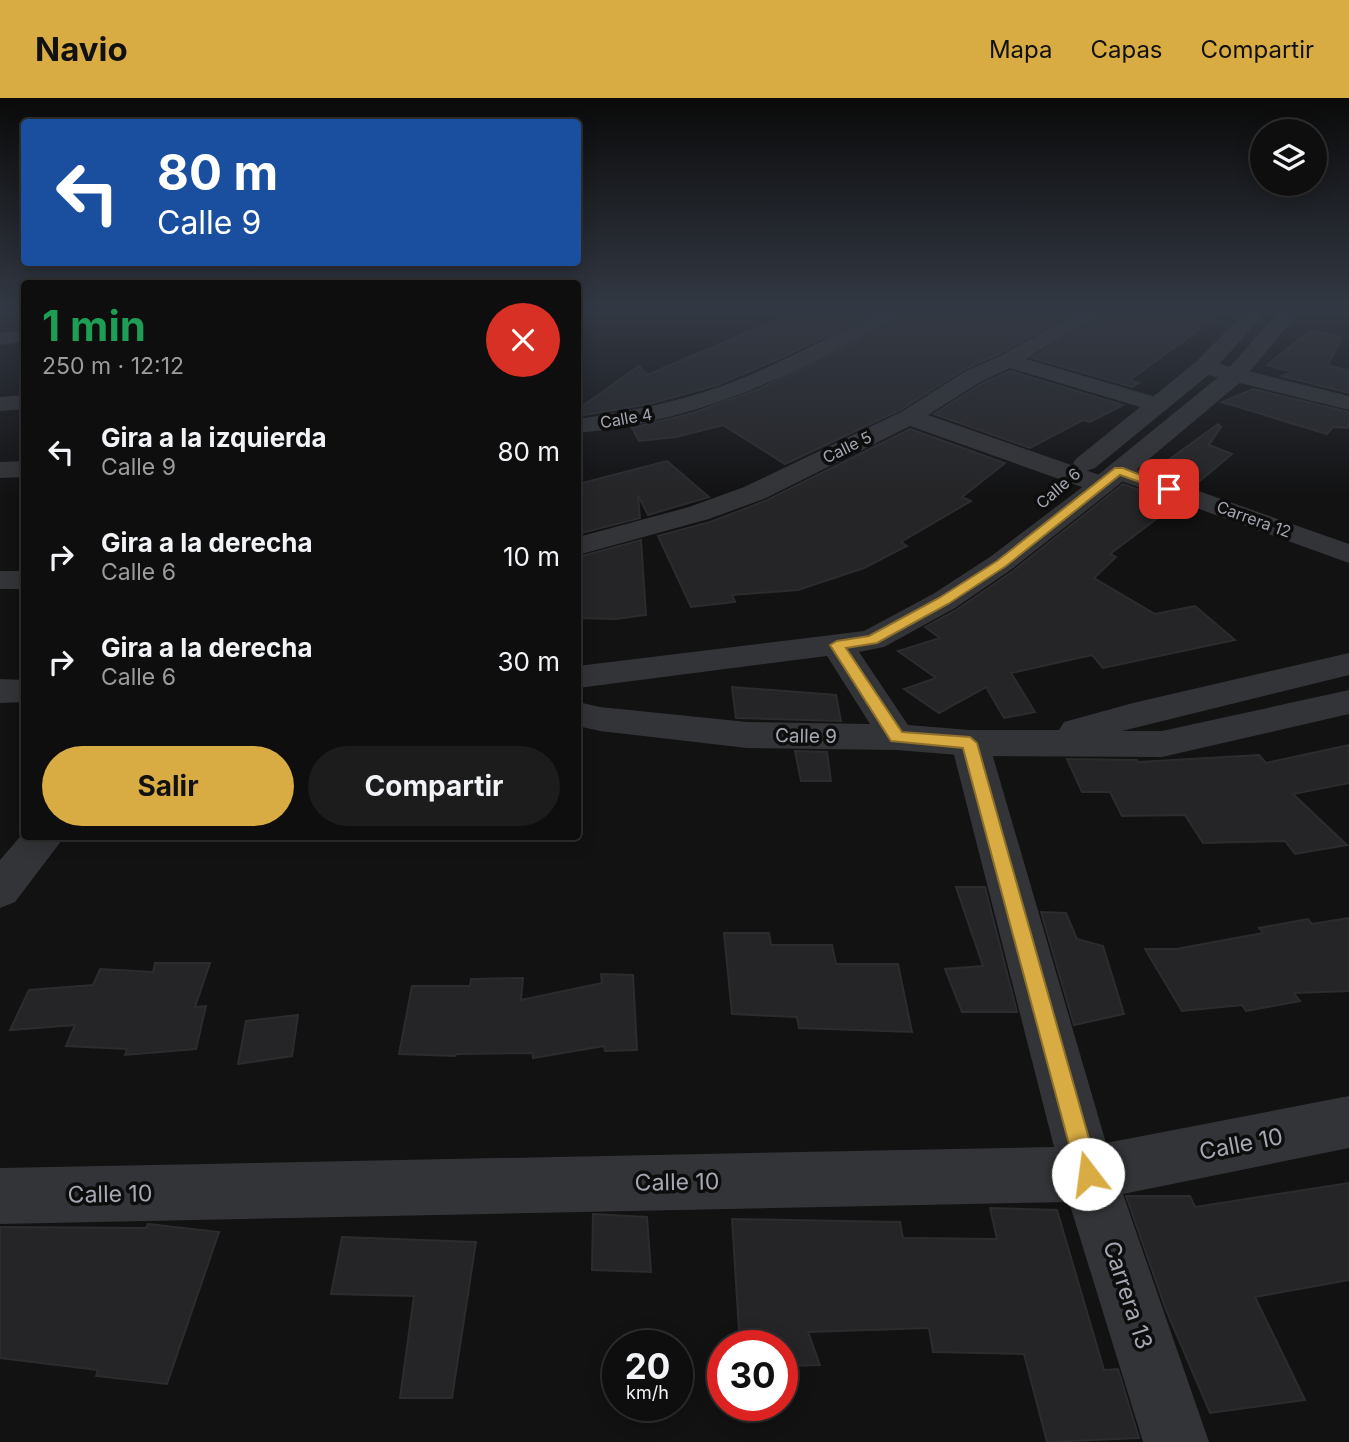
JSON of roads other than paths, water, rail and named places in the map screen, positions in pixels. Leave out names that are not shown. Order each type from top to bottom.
[{"type":"street","name":"Calle 4","points":[[581,426],[662,412],[778,371]]},
{"type":"street","name":"Calle 5","points":[[581,545],[699,513],[754,493],[909,417],[985,371]]},
{"type":"street","points":[[1044,371],[1158,405]]},
{"type":"street","name":"Calle 6","points":[[837,645],[856,628],[923,590],[997,542],[1073,474],[1199,371]]},
{"type":"street","points":[[1218,371],[1349,403]]},
{"type":"street","name":"Calle 6","points":[[581,677],[873,640],[944,601],[1001,563],[1111,478],[1239,371]]},
{"type":"street","points":[[0,404],[21,402]]},
{"type":"street","name":"Carrera 12","points":[[909,417],[1073,474],[1111,478],[1349,554]]},
{"type":"street","points":[[0,470],[21,469]]},
{"type":"street","points":[[0,580],[21,580]]},
{"type":"street","points":[[837,645],[897,737]]},
{"type":"street","name":"Calle 9","points":[[1035,743],[1133,715],[1349,664]]},
{"type":"street","points":[[0,691],[21,691]]},
{"type":"street","name":"Calle 9","points":[[581,715],[747,735],[897,737],[970,743],[1162,744],[1349,702]]},
{"type":"street","name":"Carrera 13","points":[[970,743],[1088,1174],[1176,1442]]},
{"type":"street","points":[[0,890],[42,840]]},
{"type":"street","name":"Calle 10","points":[[0,1196],[1088,1174],[1349,1122]]}]
